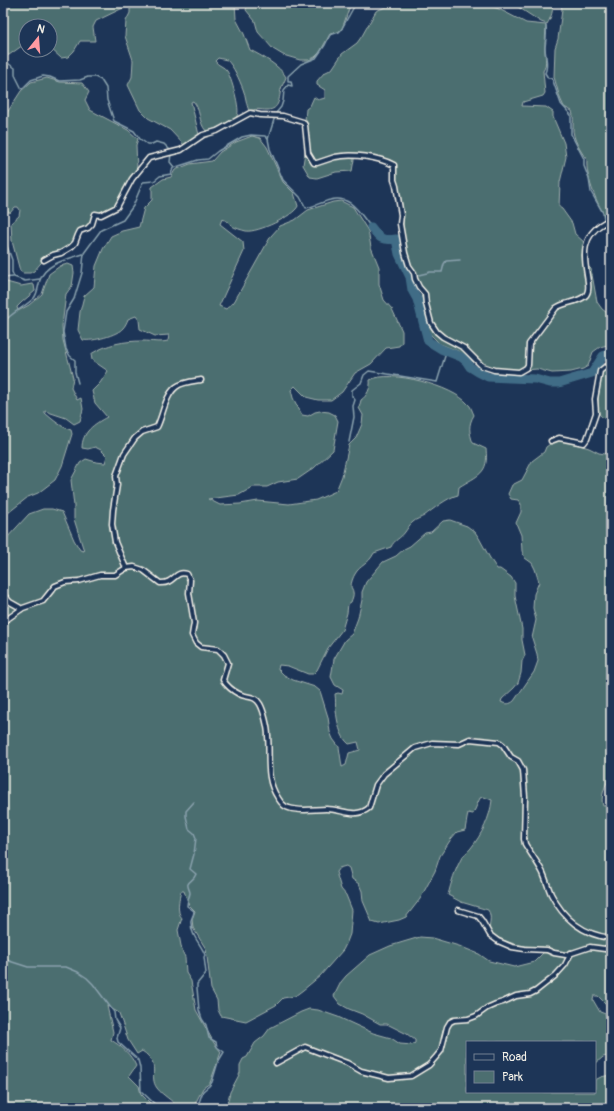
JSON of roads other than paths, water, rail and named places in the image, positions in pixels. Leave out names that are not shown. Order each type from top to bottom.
[{"type":"street","points":[[44,260],[53,254],[61,253],[71,247],[75,243],[80,231],[88,228],[92,224],[95,214],[102,215],[117,207],[132,179],[149,158],[182,150],[203,135],[217,131],[250,113],[283,116],[303,122],[305,125],[308,153],[314,163],[336,157],[355,156],[373,158],[394,165],[394,180],[401,215],[401,235],[404,253],[419,287],[425,294],[428,311],[437,332],[443,337],[464,348],[482,366],[494,370],[519,372],[523,371],[528,365],[530,344],[556,308],[562,304],[577,300],[588,291],[584,254],[587,239],[591,233],[605,222],[611,227]]},
{"type":"street","points":[[551,441],[559,438],[584,443],[587,439],[596,413],[595,399],[600,371],[605,367],[611,366]]},
{"type":"street","points":[[126,568],[115,542],[112,524],[117,484],[116,476],[124,454],[135,438],[142,432],[156,427],[162,417],[169,396],[177,386],[201,380]]},
{"type":"street","points":[[3,622],[21,609],[44,601],[52,589],[59,584],[84,580],[96,575],[115,575],[126,568],[134,567],[143,570],[160,583],[169,583],[179,574],[183,573],[189,577],[189,593],[194,623],[193,638],[200,647],[218,649],[227,659],[228,663],[223,680],[226,684],[240,695],[254,697],[261,705],[268,730],[268,761],[270,778],[274,792],[284,806],[295,809],[332,809],[352,814],[361,813],[369,808],[374,790],[380,779],[415,748],[432,743],[458,744],[470,739],[499,742],[503,745],[511,757],[518,762],[523,770],[525,797],[525,844],[543,873],[561,912],[587,931],[601,937],[611,938]]},
{"type":"street","points":[[3,594],[10,602],[19,606],[21,609]]},
{"type":"street","points":[[458,910],[478,916],[482,920],[490,935],[498,941],[512,946],[566,954],[590,947],[605,949],[611,946]]},
{"type":"street","points":[[276,1062],[305,1046],[362,1071],[389,1078],[411,1076],[429,1065],[436,1057],[440,1051],[447,1027],[450,1022],[472,1017],[496,1004],[516,996],[530,994],[536,991],[555,976],[565,965],[571,953]]},
{"type":"waterway","points":[[268,139],[276,113],[281,107],[283,101],[284,90],[288,85],[292,86],[291,81],[288,81],[288,76],[301,64],[316,58],[330,35],[341,30],[356,3]]},
{"type":"waterway","points":[[546,25],[545,47],[547,64],[545,73],[548,78],[552,78],[561,104],[571,115],[571,134],[584,159],[584,166],[589,179],[591,192],[603,213],[605,226],[611,234]]},
{"type":"waterway","points":[[3,60],[15,68],[15,75],[22,89],[31,80],[43,76],[59,81],[80,80],[88,77],[95,77],[101,80],[106,88],[107,100],[114,121],[134,131],[140,139],[147,144],[156,142],[164,144],[171,151]]},
{"type":"waterway","points":[[78,383],[75,372],[75,360],[70,356],[66,349],[63,332],[66,312],[74,299],[82,273],[84,253],[101,230],[123,220],[133,206],[143,182],[154,181],[160,176],[171,174],[173,168],[198,160],[208,159],[218,151],[242,137],[251,135],[265,136],[268,139],[270,149],[283,180],[300,197],[306,208],[330,200],[344,200],[354,206],[371,227]]},
{"type":"waterway","points":[[171,154],[170,162],[174,167]]},
{"type":"waterway","points":[[371,227],[384,239],[396,239],[399,254],[410,277],[412,290],[417,299],[428,341],[441,349],[461,357],[470,367],[478,372],[488,377],[535,379],[550,383],[559,383],[592,373],[603,356],[611,353]]},
{"type":"waterway","points":[[3,235],[12,260],[12,272],[14,277],[25,281],[40,279]]},
{"type":"waterway","points":[[3,323],[11,315],[34,298],[40,280],[47,269],[58,262],[83,254]]},
{"type":"waterway","points":[[410,277],[430,272],[442,272],[446,261],[460,260]]},
{"type":"waterway","points":[[3,278],[13,277]]},
{"type":"waterway","points":[[349,442],[354,417],[353,406],[355,400],[352,396],[352,390],[361,383],[364,375],[369,371],[437,382],[445,356],[451,352]]},
{"type":"waterway","points":[[194,802],[186,811],[189,829],[194,833],[196,838],[190,869],[196,874],[188,884],[190,893],[187,906],[194,911],[191,920],[191,928],[205,955],[206,973],[197,984],[199,1010],[206,1025],[209,1038],[216,1042],[217,1047],[224,1052],[218,1062],[212,1082],[203,1091],[197,1108]]},
{"type":"waterway","points":[[3,836],[7,845],[3,861]]},
{"type":"waterway","points":[[3,959],[28,967],[66,967],[87,978],[114,1012],[115,1020],[120,1028],[117,1038],[118,1042],[138,1060],[140,1068],[141,1091],[159,1108]]}]
